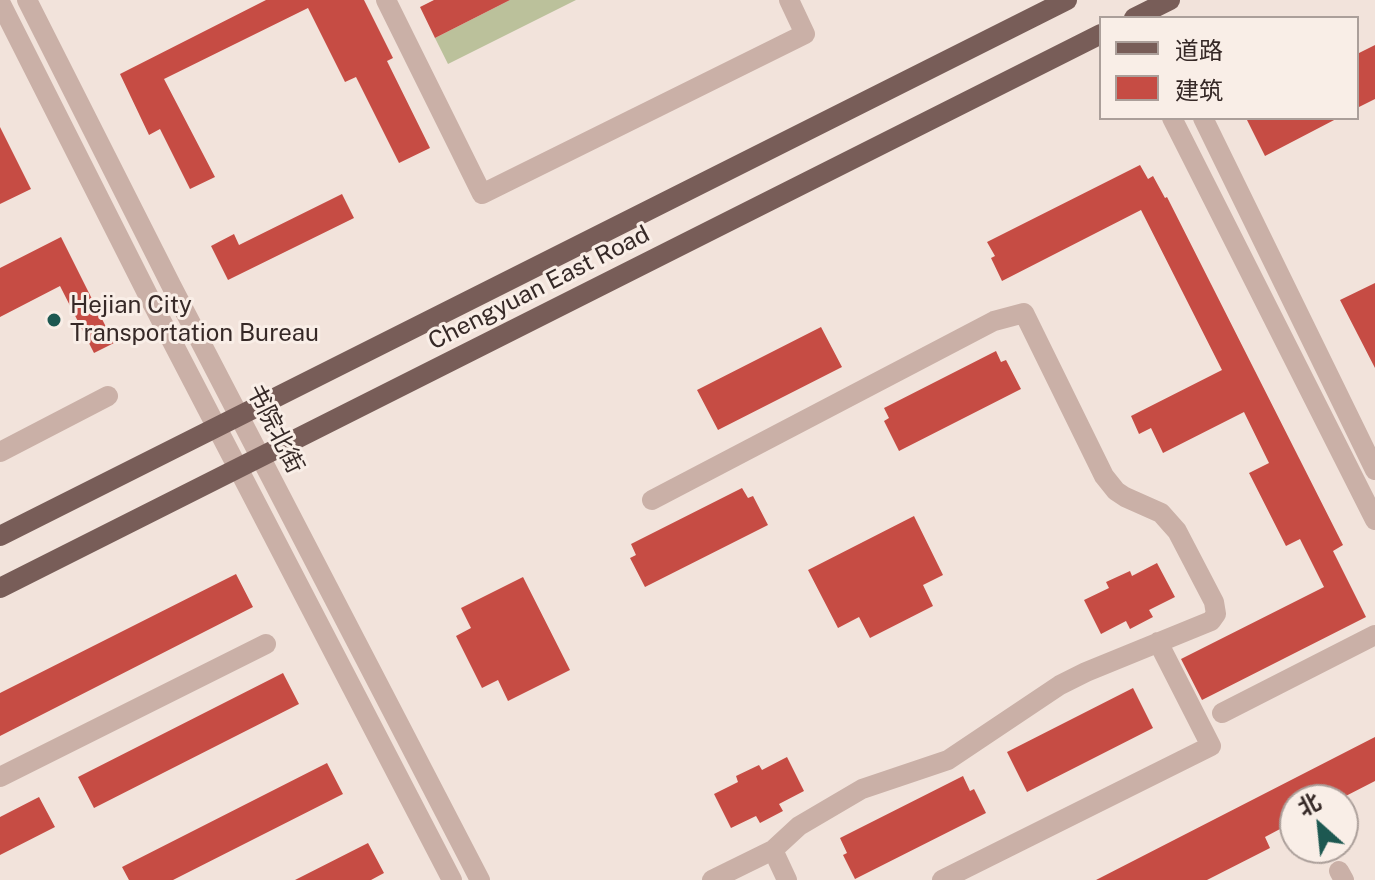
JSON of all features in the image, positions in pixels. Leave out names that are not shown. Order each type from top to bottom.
[{"type":"main road","name":"Chengyuan East Road","points":[[0,536],[1067,0]]},
{"type":"main road","points":[[1138,16],[1170,0]]},
{"type":"main road","name":"Chengyuan East Road","points":[[0,588],[1099,35]]},
{"type":"street","name":"书院北街","points":[[27,0],[480,880]]},
{"type":"street","points":[[386,0],[482,194],[805,34],[789,0]]},
{"type":"street","points":[[0,2],[216,427],[452,880]]},
{"type":"street","points":[[1173,120],[1375,520]]},
{"type":"street","points":[[1204,120],[1375,470]]},
{"type":"street","points":[[652,500],[994,321],[1024,313],[1104,476],[1116,491],[1161,513],[1177,531],[1214,602],[1216,614],[1211,621],[1060,685],[948,760],[862,789],[799,826],[773,850],[712,880]]},
{"type":"street","points":[[0,452],[108,396]]},
{"type":"street","points":[[1222,713],[1375,635]]},
{"type":"street","points":[[942,880],[1211,746],[1158,642]]},
{"type":"street","points":[[0,777],[266,644]]},
{"type":"street","points":[[773,850],[787,880]]},
{"type":"green space","points":[[510,0],[576,0],[448,64],[435,38]]},
{"type":"building","points":[[266,0],[364,0],[393,58],[387,61],[430,148],[399,163],[356,77],[345,82],[308,8],[164,79],[215,177],[190,189],[160,129],[149,135],[120,74]]},
{"type":"building","points":[[434,0],[510,0],[435,38],[420,7]]},
{"type":"building","points":[[1375,45],[1375,99],[1359,107],[1359,53]]},
{"type":"building","points":[[1247,120],[1334,120],[1265,156]]},
{"type":"building","points":[[0,127],[31,189],[0,204]]},
{"type":"building","points":[[1140,165],[1148,179],[1153,176],[1167,197],[1343,545],[1333,551],[1366,617],[1202,700],[1181,659],[1324,587],[1300,539],[1286,546],[1249,473],[1269,463],[1244,412],[1163,453],[1151,428],[1139,434],[1131,416],[1222,370],[1141,210],[1002,281],[991,258],[995,256],[987,242]]},
{"type":"building","points":[[342,194],[354,218],[228,280],[211,246],[234,234],[239,245]]},
{"type":"building","points":[[61,237],[114,343],[94,353],[60,286],[0,317],[0,268]]},
{"type":"building","points":[[1375,283],[1375,368],[1340,300]]},
{"type":"building","points":[[821,327],[842,367],[718,430],[697,390]]},
{"type":"building","points":[[996,351],[1001,362],[1006,360],[1021,389],[899,451],[884,421],[889,418],[884,408]]},
{"type":"building","points":[[742,488],[748,498],[753,496],[768,525],[645,587],[630,558],[636,555],[631,544]]},
{"type":"building","points":[[914,516],[943,575],[923,585],[933,606],[870,638],[859,617],[838,628],[808,570]]},
{"type":"building","points":[[1157,563],[1175,597],[1149,610],[1153,617],[1130,629],[1126,621],[1101,634],[1084,600],[1109,588],[1106,582],[1130,571],[1132,576]]},
{"type":"building","points":[[236,574],[253,607],[0,736],[0,693]]},
{"type":"building","points":[[523,577],[570,670],[508,701],[498,680],[482,688],[456,636],[471,628],[461,608]]},
{"type":"building","points":[[283,673],[299,704],[94,808],[78,777]]},
{"type":"building","points":[[1133,688],[1153,728],[1027,792],[1007,752]]},
{"type":"building","points":[[1375,737],[1375,781],[1359,789],[1359,784],[1283,784]]},
{"type":"building","points":[[787,757],[804,791],[779,804],[783,811],[760,823],[756,816],[731,828],[714,794],[738,782],[736,776],[759,765],[762,770]]},
{"type":"building","points":[[327,763],[343,794],[173,880],[129,880],[122,867]]},
{"type":"building","points":[[963,776],[970,791],[974,789],[986,813],[855,879],[843,855],[847,853],[840,838]]},
{"type":"building","points":[[1279,786],[1279,830],[1265,837],[1270,848],[1207,880],[1096,880]]},
{"type":"building","points":[[39,797],[55,827],[0,855],[0,817]]},
{"type":"building","points":[[368,843],[384,873],[371,880],[295,880]]},
{"type":"place","name":"Hejian City Transportation Bureau","points":[[54,320]]}]
